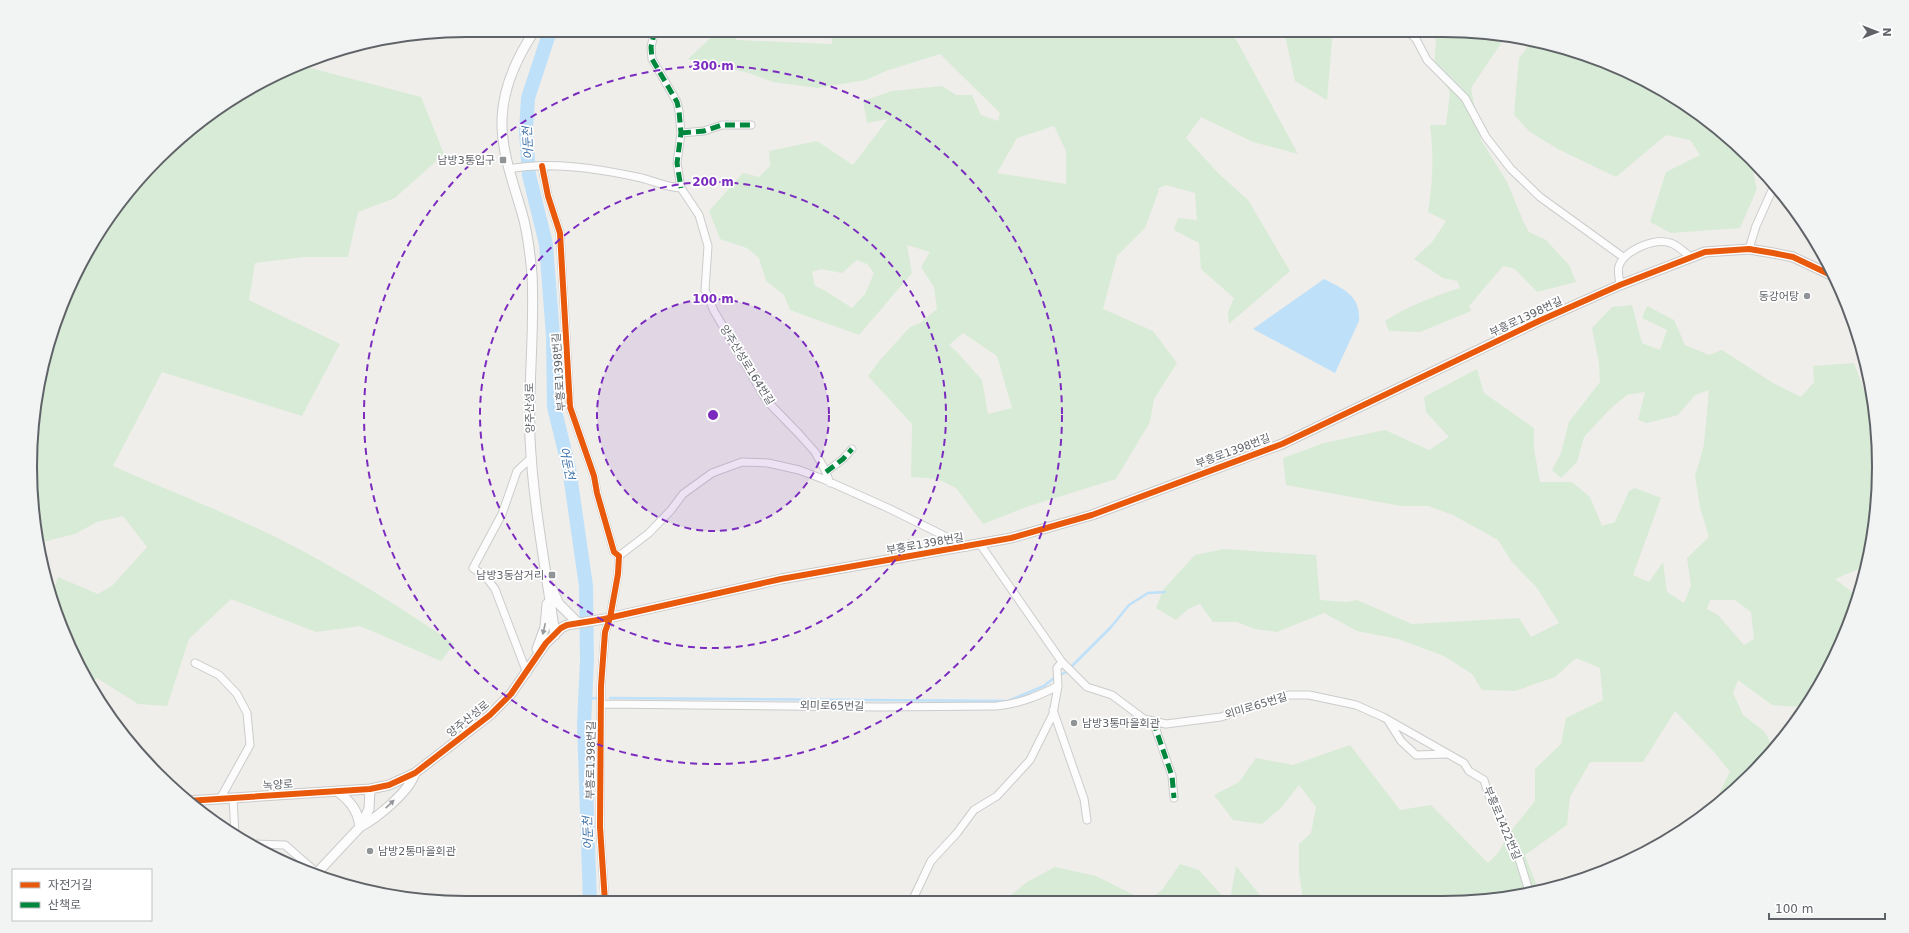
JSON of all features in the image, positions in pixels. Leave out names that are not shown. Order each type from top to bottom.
[{"type":"street","name":"양주산성로","points":[[370,789],[389,785],[415,773],[490,715],[511,694],[529,670],[546,643],[555,635],[547,576],[537,521],[532,457],[530,372],[533,312],[532,273],[513,168],[503,137],[502,120],[504,102],[514,68],[531,37]]},
{"type":"street","name":"양주산성로164번길","points":[[653,37],[651,48],[652,59],[677,102],[681,133],[677,163],[681,188],[698,215],[708,246],[705,290],[714,311],[767,401],[815,452],[825,476]]},
{"type":"street","points":[[1413,37],[1427,60],[1465,98],[1486,137],[1511,169],[1540,197],[1623,257]]},
{"type":"street","points":[[681,133],[704,131],[722,125],[750,125]]},
{"type":"street","points":[[513,168],[542,166],[587,168],[617,172],[644,178],[660,185],[681,188]]},
{"type":"street","name":"부흥로1398번길","points":[[542,166],[548,196],[560,233],[570,407],[594,476],[597,494],[614,552],[619,556],[618,574],[605,632],[601,686],[600,827],[605,896]]},
{"type":"street","points":[[1749,249],[1756,226],[1772,192]]},
{"type":"street","points":[[1620,285],[1618,268],[1623,257],[1641,246],[1655,243],[1672,243],[1691,257]]},
{"type":"street","name":"부흥로1398번길","points":[[555,635],[561,628],[578,623],[607,619],[781,578],[967,547],[1049,528],[1092,515],[1282,444],[1539,321],[1620,285],[1691,257],[1718,250],[1749,249],[1793,257],[1825,272]]},
{"type":"street","points":[[825,476],[852,449]]},
{"type":"street","points":[[529,670],[495,588],[486,577],[473,568],[502,514],[517,472],[532,457]]},
{"type":"street","points":[[619,556],[649,533],[671,510],[683,494],[712,473],[742,462],[768,462],[825,476],[830,483],[888,508],[967,547]]},
{"type":"street","name":"외미로65번길","points":[[980,544],[1067,667],[1087,687],[1112,695],[1144,719],[1166,724],[1221,717],[1262,702],[1289,695],[1309,696],[1356,705],[1389,721],[1464,763]]},
{"type":"street","points":[[529,670],[545,627],[548,594],[547,576]]},
{"type":"street","points":[[547,576],[559,604],[578,623]]},
{"type":"street","points":[[195,663],[219,675],[237,694],[247,713],[250,745],[220,799]]},
{"type":"street","points":[[914,896],[931,861],[957,833],[974,810],[997,796],[1030,760],[1053,710],[1058,683],[1057,668],[1067,667]]},
{"type":"street","name":"외미로65번길","points":[[602,704],[880,707],[996,706],[1014,705],[1039,696],[1058,683]]},
{"type":"street","points":[[1053,710],[1084,800],[1087,820]]},
{"type":"street","points":[[1153,721],[1157,737],[1172,776],[1174,798]]},
{"type":"street","points":[[1389,721],[1401,741],[1416,755],[1447,754]]},
{"type":"street","name":"부흥로1422번길","points":[[1464,763],[1470,771],[1484,780],[1489,796],[1516,849],[1528,888]]},
{"type":"street","points":[[360,827],[370,822],[403,792],[413,782],[415,773]]},
{"type":"street","points":[[320,870],[360,827],[369,809],[370,789]]},
{"type":"street","name":"녹양로","points":[[197,800],[370,789]]},
{"type":"street","points":[[337,791],[349,800],[356,810],[360,827]]},
{"type":"street","points":[[233,798],[235,828]]},
{"type":"street","points":[[263,844],[285,845],[306,864]]},
{"type":"green space","points":[[712,37],[736,37],[736,40],[832,44],[832,37],[1233,37],[1237,41],[1298,154],[1253,142],[1201,117],[1186,138],[1219,174],[1248,200],[1290,271],[1229,324],[1228,312],[1234,298],[1201,269],[1199,243],[1174,230],[1178,218],[1197,220],[1195,193],[1166,185],[1157,189],[1159,190],[1145,228],[1117,256],[1103,309],[1153,331],[1177,363],[1154,399],[1150,422],[1116,479],[1029,506],[983,524],[956,488],[938,479],[911,477],[912,424],[868,376],[880,360],[910,327],[920,323],[937,309],[934,287],[921,267],[930,252],[907,245],[912,273],[859,335],[790,310],[784,295],[766,281],[759,258],[747,248],[720,239],[709,211],[743,173],[759,177],[770,166],[769,151],[817,141],[853,165],[888,119],[867,123],[863,101],[892,91],[942,86],[956,95],[972,95],[981,115],[998,121],[1000,113],[940,54],[886,71],[866,80],[817,88],[773,82],[749,73],[688,59]],"holes":[[[1054,126],[1066,151],[1066,184],[997,173],[1017,138]],[[857,260],[867,264],[874,273],[865,294],[852,308],[815,286],[812,272],[821,269],[842,273]],[[963,333],[997,356],[1012,408],[988,414],[982,380],[949,345]]]},
{"type":"green space","points":[[1285,37],[1332,37],[1327,100],[1295,81]]},
{"type":"green space","points":[[1434,37],[1471,38],[1502,41],[1471,88],[1481,140],[1507,182],[1529,232],[1546,240],[1569,265],[1576,282],[1537,292],[1515,269],[1503,266],[1469,306],[1471,311],[1420,332],[1389,331],[1385,321],[1394,315],[1421,302],[1460,288],[1457,281],[1443,278],[1414,259],[1433,241],[1446,221],[1428,212],[1432,168],[1430,125],[1446,125],[1450,92],[1434,68],[1436,40]]},
{"type":"green space","points":[[1529,46],[1581,60],[1632,81],[1681,109],[1704,126],[1726,144],[1752,170],[1757,189],[1740,228],[1671,233],[1650,222],[1666,172],[1700,155],[1690,140],[1666,135],[1616,177],[1558,149],[1530,132],[1514,115],[1519,58]]},
{"type":"green space","points":[[309,67],[421,97],[444,154],[395,198],[358,212],[348,257],[304,257],[255,263],[249,300],[340,344],[302,416],[162,372],[113,466],[276,537],[378,594],[454,644],[441,661],[360,626],[316,632],[231,599],[189,639],[167,706],[138,704],[97,678],[95,681],[81,656],[70,631],[55,587],[58,577],[98,594],[112,586],[147,547],[123,516],[97,522],[75,534],[44,542],[38,495],[37,466],[38,438],[45,383],[60,328],[81,277],[109,228],[126,205],[163,163],[205,126],[228,109],[252,95],[277,81]]},
{"type":"green space","points":[[1632,305],[1642,343],[1660,350],[1667,330],[1642,318],[1647,306],[1674,320],[1685,345],[1709,355],[1722,350],[1773,383],[1801,397],[1814,382],[1813,366],[1854,363],[1866,394],[1868,410],[1872,466],[1871,495],[1864,550],[1859,569],[1835,579],[1853,593],[1828,656],[1799,707],[1772,705],[1738,680],[1733,693],[1743,715],[1765,732],[1771,743],[1746,770],[1718,796],[1730,772],[1714,752],[1675,711],[1643,762],[1590,762],[1570,797],[1567,825],[1525,855],[1537,885],[1471,895],[1302,896],[1299,872],[1299,844],[1311,833],[1316,807],[1299,785],[1281,808],[1262,824],[1233,820],[1214,795],[1239,782],[1256,758],[1293,765],[1350,745],[1400,810],[1431,805],[1488,863],[1498,853],[1510,832],[1535,801],[1535,769],[1561,744],[1566,718],[1603,700],[1600,668],[1576,658],[1555,677],[1515,691],[1482,690],[1472,674],[1444,656],[1398,639],[1357,631],[1324,613],[1277,632],[1255,629],[1237,622],[1213,622],[1200,604],[1188,609],[1176,620],[1156,608],[1163,590],[1195,555],[1224,549],[1316,555],[1320,600],[1346,602],[1357,600],[1412,624],[1519,618],[1531,637],[1559,623],[1537,588],[1512,562],[1498,540],[1453,515],[1428,506],[1401,506],[1286,485],[1283,458],[1324,443],[1385,430],[1429,450],[1449,437],[1426,412],[1424,397],[1477,369],[1484,393],[1534,428],[1534,449],[1540,482],[1572,482],[1590,497],[1602,526],[1615,522],[1629,491],[1635,488],[1661,498],[1633,575],[1649,582],[1663,562],[1667,592],[1684,603],[1691,586],[1687,558],[1709,537],[1700,507],[1695,476],[1704,445],[1709,390],[1695,395],[1678,415],[1647,423],[1638,420],[1645,392],[1627,395],[1611,408],[1584,437],[1577,462],[1561,478],[1552,470],[1561,453],[1569,422],[1600,382],[1599,363],[1592,328],[1612,307]],"holes":[[[1710,600],[1735,600],[1751,612],[1754,639],[1744,645],[1718,615],[1707,609]]]},
{"type":"green space","points":[[1180,864],[1199,870],[1222,896],[1154,896],[1162,890]]},
{"type":"green space","points":[[1236,866],[1261,896],[1231,896]]},
{"type":"green space","points":[[1055,867],[1096,876],[1136,896],[1010,896],[1027,882]]},
{"type":"water","points":[[1324,279],[1350,294],[1357,305],[1359,312],[1359,321],[1335,373],[1253,329]]},
{"type":"waterway","name":"어둔천","points":[[548,37],[528,98],[526,131],[529,175],[546,244],[553,336],[554,407],[569,468],[586,586],[587,660],[584,725],[590,896]]},
{"type":"waterway","points":[[610,698],[1008,701],[1044,686],[1054,678],[1066,672],[1111,627],[1129,605],[1148,593],[1165,592]]},
{"type":"waterway","points":[[585,699],[597,698]]},
{"type":"marked path","points":[[653,37],[651,47],[652,59],[677,102],[679,111],[681,133],[677,163],[681,188]]},
{"type":"marked path","points":[[681,133],[704,131],[722,125],[751,125]]},
{"type":"marked path","points":[[826,472],[843,459],[852,449]]},
{"type":"marked path","points":[[1153,721],[1172,776],[1174,798]]},
{"type":"cycle path","points":[[542,166],[548,196],[560,233],[570,407],[594,476],[597,493],[614,552],[619,556],[618,574],[610,618],[605,632],[601,686],[600,827],[605,896]]},
{"type":"cycle path","points":[[197,800],[370,789],[389,785],[415,773],[490,715],[511,694],[546,643],[561,628],[567,625],[604,619],[781,579],[1011,538],[1092,515],[1282,444],[1539,321],[1620,285],[1705,252],[1749,249],[1773,253],[1793,257],[1825,272]]},
{"type":"place","name":"남방3통입구","points":[[503,160]]},
{"type":"place","name":"동강어탕","points":[[1807,296]]},
{"type":"place","name":"남방3동삼거리","points":[[552,575]]},
{"type":"place","name":"남방3통마을회관","points":[[1074,723]]},
{"type":"place","name":"남방2통마을회관","points":[[370,851]]}]
